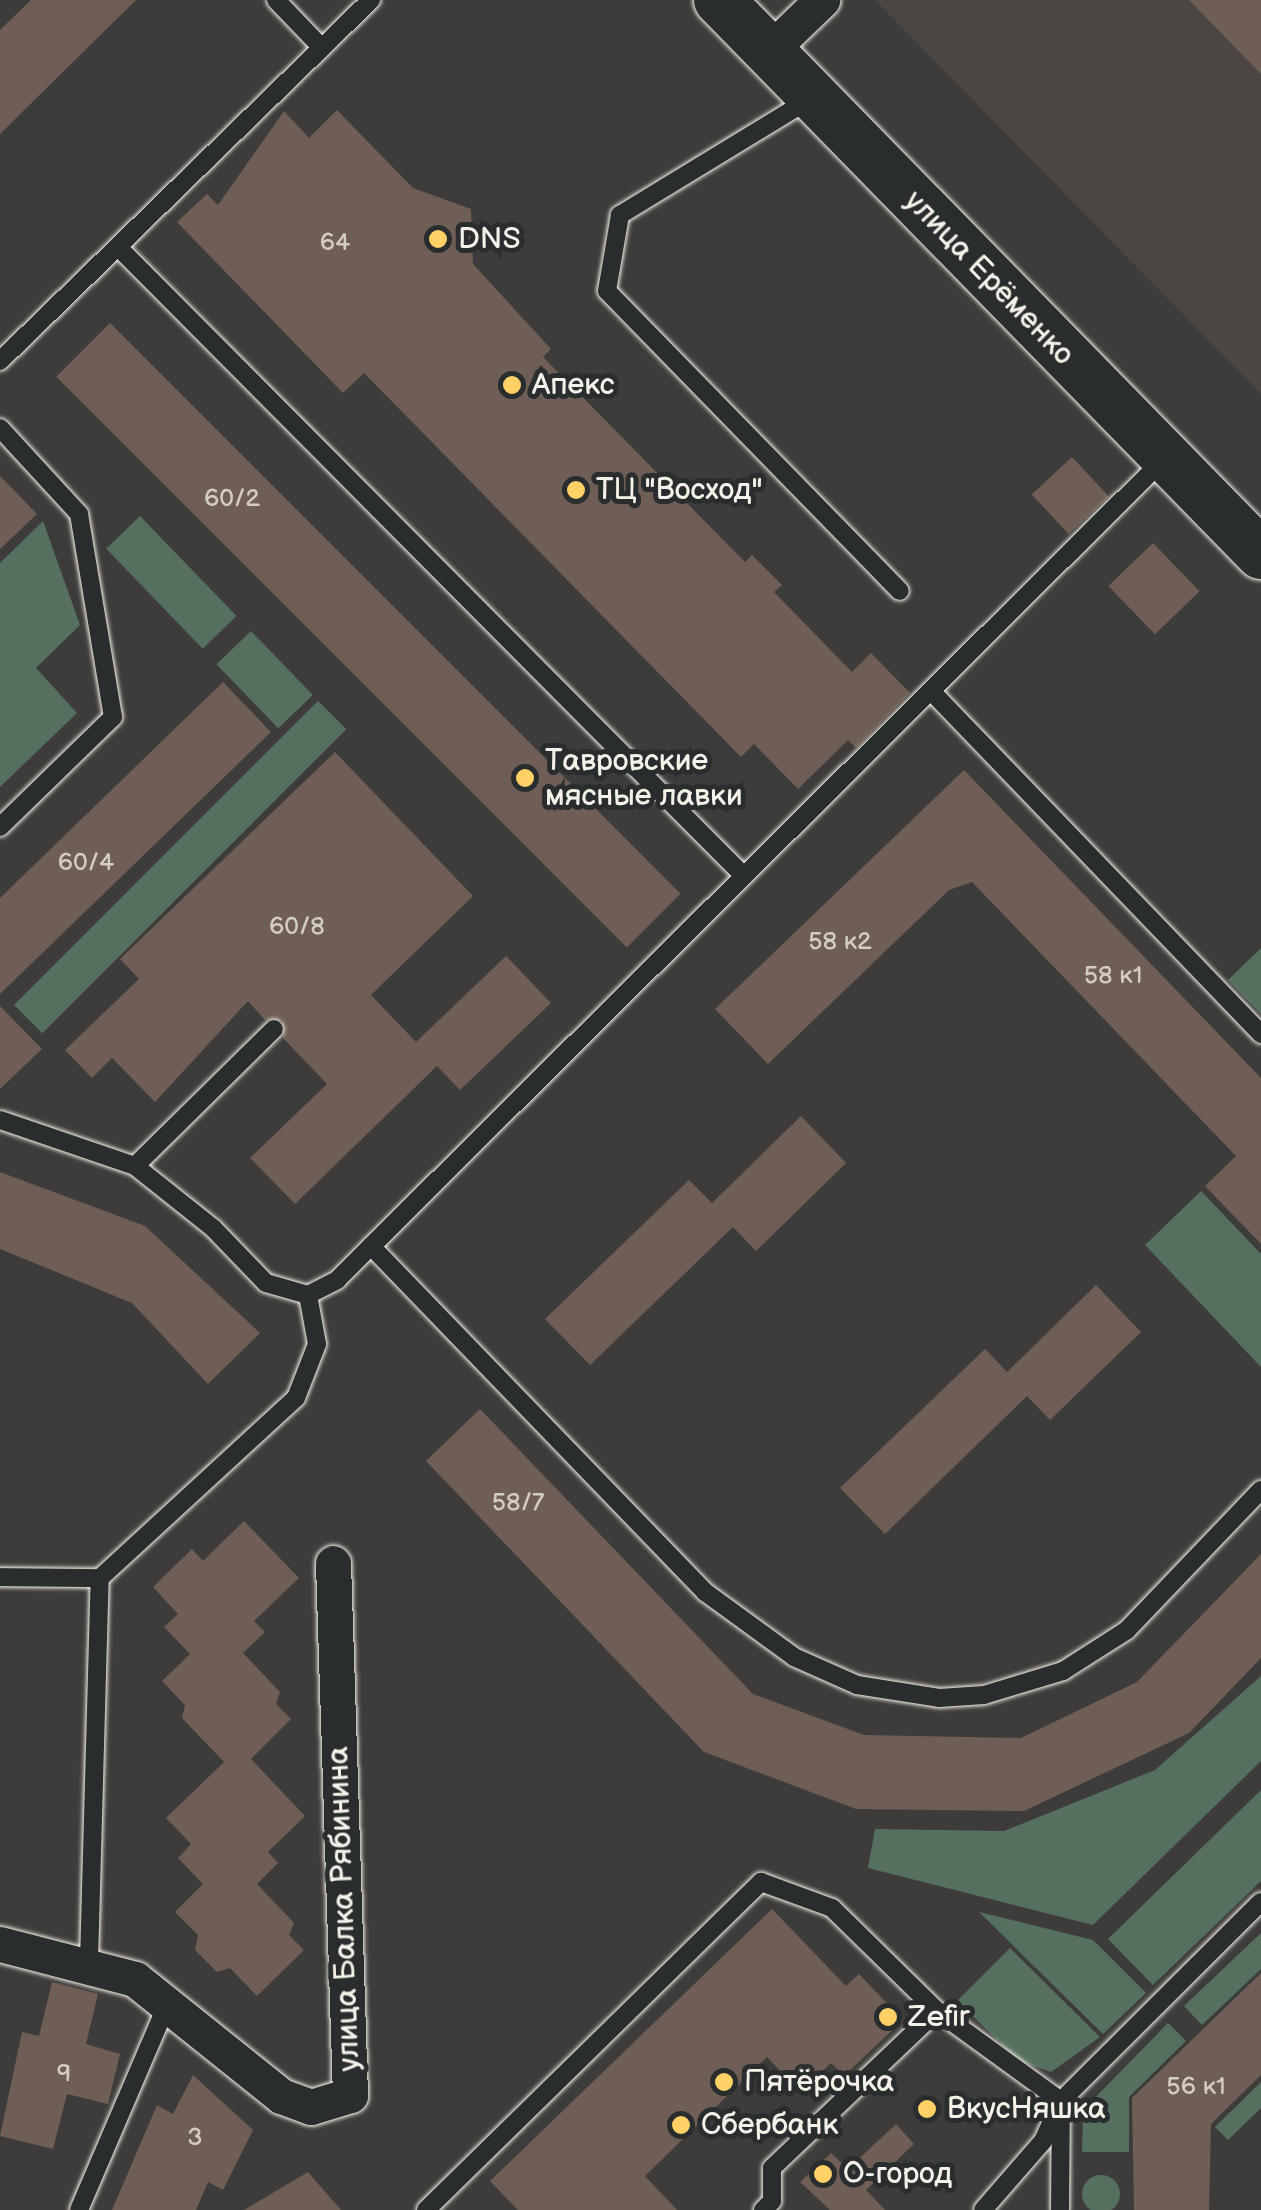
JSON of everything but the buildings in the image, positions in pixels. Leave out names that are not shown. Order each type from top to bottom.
[{"type":"main road","name":"улица Ерёменко","points":[[719,0],[1164,460],[1261,554]]},
{"type":"street","points":[[769,50],[822,0]]},
{"type":"street","name":"улица Балка Рябинина","points":[[0,1944],[89,1961],[135,1979],[281,2096],[311,2107],[350,2095],[334,1563]]},
{"type":"lane","points":[[276,0],[322,48]]},
{"type":"lane","points":[[0,361],[371,0]]},
{"type":"lane","points":[[815,96],[620,215],[607,290],[900,591]]},
{"type":"lane","points":[[118,247],[744,876]]},
{"type":"lane","points":[[0,428],[79,514],[113,717],[0,826]]},
{"type":"lane","points":[[308,1295],[371,1246],[1164,460]]},
{"type":"lane","points":[[932,692],[1261,1034]]},
{"type":"lane","points":[[136,1166],[274,1029]]},
{"type":"lane","points":[[0,1120],[136,1166],[213,1228],[266,1283],[308,1295]]},
{"type":"lane","points":[[371,1246],[705,1592],[794,1657],[857,1685],[939,1698],[984,1695],[1063,1671],[1127,1630],[1261,1490]]},
{"type":"lane","points":[[0,1576],[100,1578],[296,1398],[317,1344],[308,1295]]},
{"type":"lane","points":[[89,1961],[100,1578]]},
{"type":"lane","points":[[426,2210],[761,1882],[832,1908],[937,2011],[1061,2101]]},
{"type":"lane","points":[[983,2210],[1043,2141],[1061,2101],[1261,1902]]},
{"type":"lane","points":[[79,2210],[167,2005]]},
{"type":"lane","points":[[763,2210],[772,2201],[772,2168],[937,2011]]},
{"type":"lane","points":[[1060,2210],[1061,2101]]},
{"type":"shaded area","points":[[875,0],[1261,0],[1261,394]]},
{"type":"green space","points":[[140,516],[237,616],[203,649],[106,549]]},
{"type":"green space","points":[[43,521],[80,625],[36,668],[77,713],[0,787],[0,563]]},
{"type":"green space","points":[[251,631],[313,695],[278,728],[216,664]]},
{"type":"green space","points":[[318,701],[346,729],[42,1033],[14,1005]]},
{"type":"green space","points":[[1261,948],[1261,1014],[1228,980]]},
{"type":"green space","points":[[1201,1191],[1261,1254],[1261,1367],[1145,1245]]},
{"type":"green space","points":[[1261,1676],[1261,1761],[1093,1925],[868,1868],[875,1829],[1004,1831],[1155,1770]]},
{"type":"green space","points":[[1261,1790],[1261,1881],[1153,1985],[1108,1939]]},
{"type":"green space","points":[[979,1912],[1093,1940],[1146,1993],[1103,2034]]},
{"type":"green space","points":[[1261,1933],[1261,1969],[1202,2025],[1184,2006]]},
{"type":"green space","points":[[1010,1948],[1100,2037],[1051,2072],[1019,2061],[957,2001]]},
{"type":"green space","points":[[1168,2023],[1186,2041],[1129,2097],[1129,2152],[1082,2152],[1083,2110]]},
{"type":"green space","points":[[1261,2082],[1261,2108],[1228,2140],[1215,2127]]},
{"type":"green space","points":[[1101,2175],[1115,2180],[1120,2194],[1115,2208],[1101,2213],[1087,2208],[1082,2194],[1087,2180]]},
{"type":"place","name":"DNS","points":[[438,239]]},
{"type":"place","name":"Апекс","points":[[512,385]]},
{"type":"place","name":"ТЦ \"Восход\"","points":[[576,490]]},
{"type":"place","name":"Тавровские мясные лавки","points":[[525,778]]},
{"type":"place","name":"Zefir","points":[[888,2017]]},
{"type":"place","name":"Пятёрочка","points":[[724,2082]]},
{"type":"place","name":"ВкусНяшка","points":[[927,2109]]},
{"type":"place","name":"Сбербанк","points":[[681,2125]]},
{"type":"place","name":"О-город","points":[[823,2174]]}]
